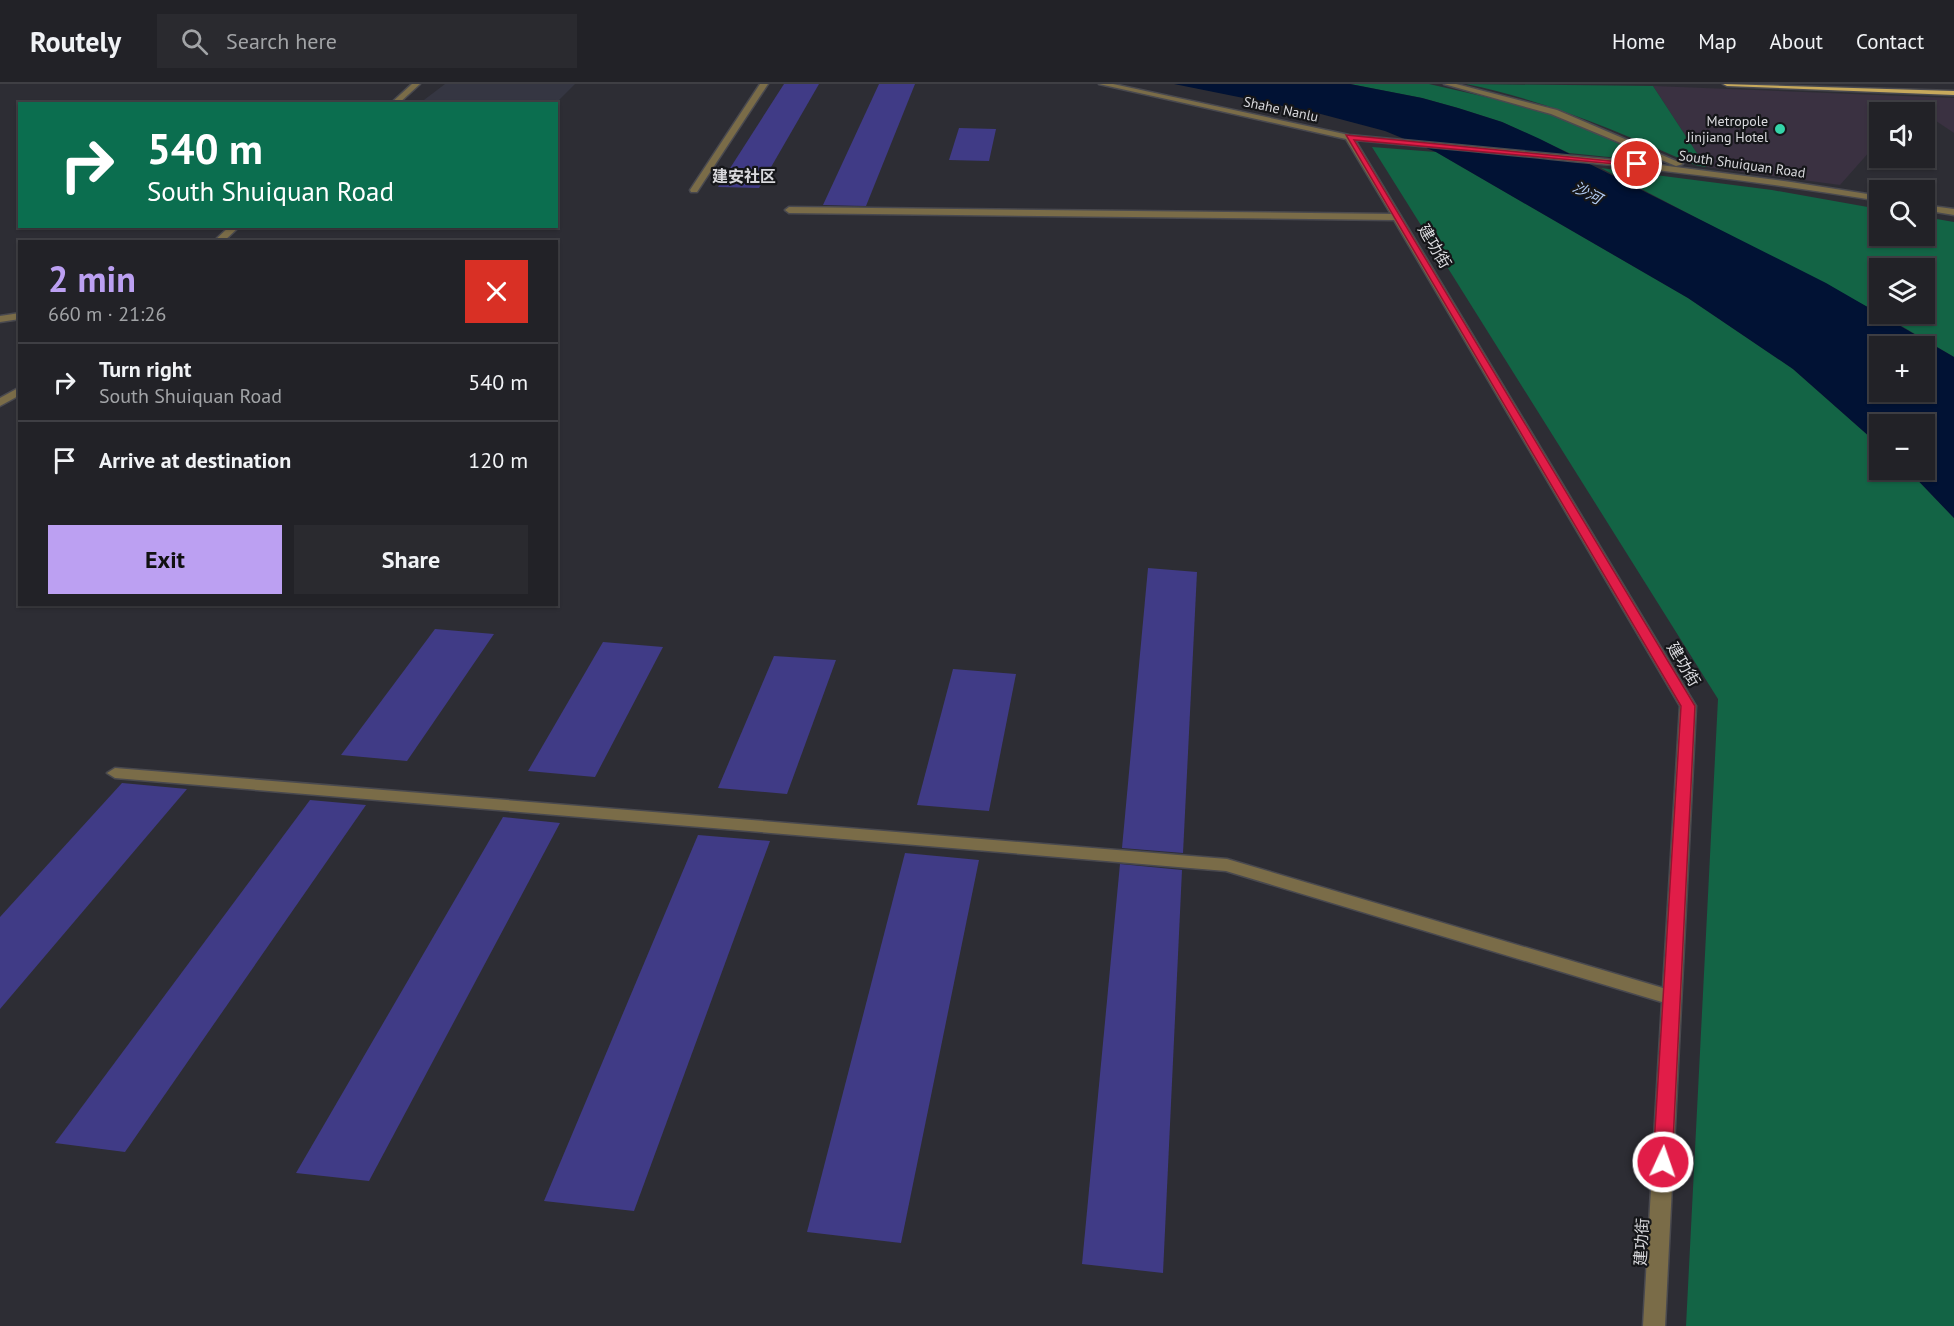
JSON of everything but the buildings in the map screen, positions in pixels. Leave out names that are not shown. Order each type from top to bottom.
[{"type":"main road","points":[[1727,84],[1954,93]]},
{"type":"street","points":[[395,102],[416,84]]},
{"type":"street","points":[[694,190],[764,84]]},
{"type":"street","name":"Shahe Nanlu","points":[[1103,84],[1349,137]]},
{"type":"street","points":[[1448,84],[1554,112],[1696,171]]},
{"type":"street","name":"South Shuiquan Road","points":[[1349,137],[1637,164],[1869,197]]},
{"type":"street","name":"建功街","points":[[1349,137],[1688,706],[1654,1326]]},
{"type":"street","points":[[1935,209],[1954,212]]},
{"type":"street","points":[[789,210],[1396,217]]},
{"type":"street","points":[[219,240],[234,228]]},
{"type":"street","points":[[0,319],[18,316]]},
{"type":"street","points":[[0,403],[18,391]]},
{"type":"street","points":[[115,772],[1227,866],[1672,998]]},
{"type":"shaded area","points":[[445,84],[575,84],[557,102],[421,102]]},
{"type":"shaded area","name":"Metropole Jinjiang Hotel","points":[[1653,86],[1954,98],[1954,133],[1935,120],[1935,102],[1869,102],[1869,152],[1840,185],[1706,167]]},
{"type":"green space","points":[[1350,84],[1429,84],[1495,99],[1563,118],[1658,162],[1569,153],[1502,122],[1458,108],[1422,98]]},
{"type":"green space","points":[[1466,84],[1653,86],[1706,167],[1695,165],[1611,129],[1554,108]]},
{"type":"green space","points":[[1372,147],[1436,152],[1688,298],[1793,369],[1869,436],[1869,480],[1918,480],[1954,518],[1954,1326],[1686,1326],[1718,699]]},
{"type":"green space","points":[[1601,168],[1772,190],[1869,207],[1869,246],[1935,246],[1935,219],[1954,222],[1954,357],[1935,346],[1935,336],[1918,336],[1898,324],[1935,324],[1935,258],[1869,258],[1869,308]]},
{"type":"water","name":"沙河","points":[[1174,84],[1350,84],[1422,98],[1458,108],[1502,122],[1540,139],[1826,283],[1869,308],[1869,324],[1897,324],[1918,336],[1869,336],[1869,402],[1935,402],[1935,346],[1954,357],[1954,518],[1918,480],[1935,480],[1935,414],[1869,414],[1869,436],[1793,369],[1688,298],[1436,152],[1385,131],[1317,113]]},
{"type":"place","name":"Metropole Jinjiang Hotel","points":[[1780,129]]},
{"type":"district","name":"建安社区","points":[[744,176]]},
{"type":"route","points":[[1637,164],[1349,137],[1688,706],[1663,1162]]}]
